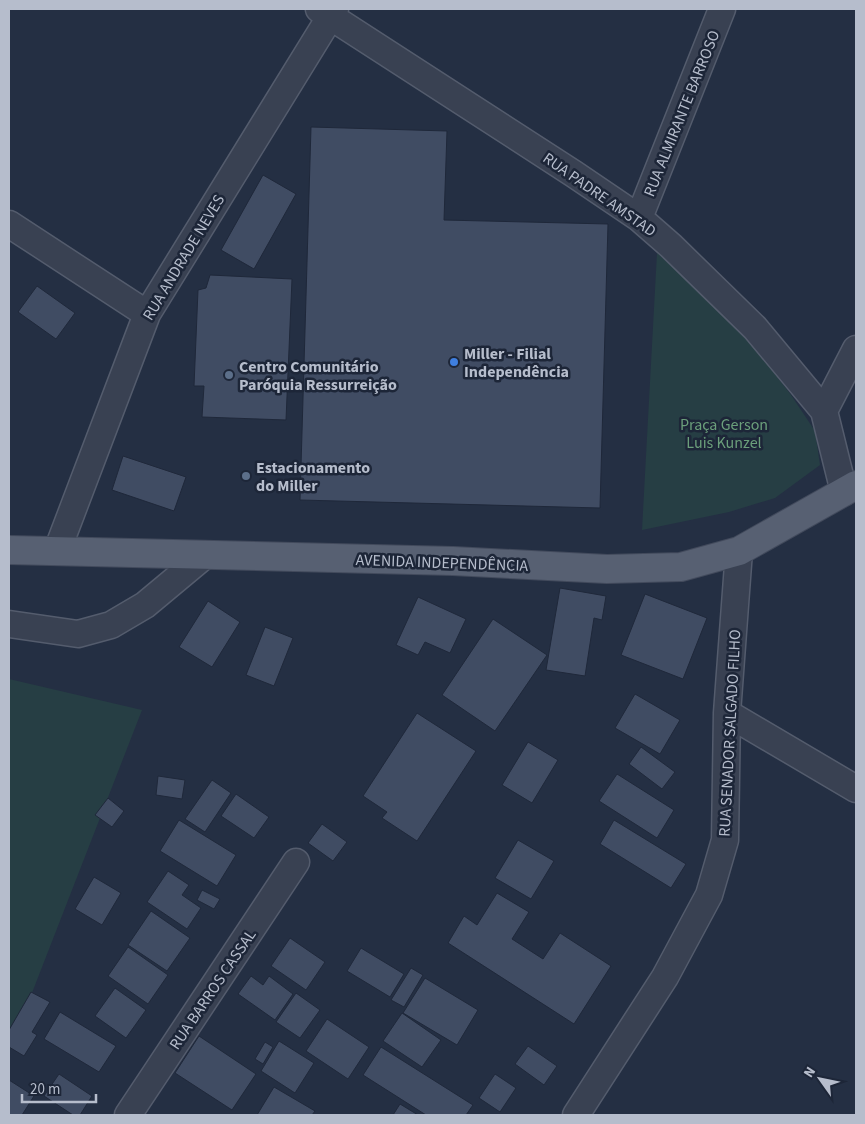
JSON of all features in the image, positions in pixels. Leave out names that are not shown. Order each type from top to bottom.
[{"type":"main road","name":"AVENIDA INDEPENDÊNCIA","points":[[9,550],[453,561],[607,569],[681,567],[739,551],[850,488]]},
{"type":"street","name":"RUA ALMIRANTE BARROSO","points":[[639,218],[722,9]]},
{"type":"street","name":"RUA PADRE AMSTAD","points":[[328,11],[639,218],[671,246],[755,328],[824,411],[850,488]]},
{"type":"street","name":"RUA ANDRADE NEVES","points":[[57,551],[147,314],[328,11]]},
{"type":"street","points":[[9,224],[147,314]]},
{"type":"street","points":[[824,411],[856,349]]},
{"type":"street","name":"RUA SENADOR SALGADO FILHO","points":[[576,1115],[665,978],[709,895],[725,840],[727,713],[739,551]]},
{"type":"street","points":[[9,624],[78,634],[111,625],[145,605],[205,555]]},
{"type":"street","points":[[727,713],[856,789]]},
{"type":"street","name":"RUA BARROS CASSAL","points":[[128,1115],[296,862]]},
{"type":"green space","name":"Praça Gerson Luis Kunzel","points":[[657,253],[739,327],[791,395],[815,431],[820,465],[775,498],[729,512],[642,530]]},
{"type":"green space","points":[[9,679],[142,710],[9,1052]]},
{"type":"building","name":"Miller - Filial Independência","points":[[311,127],[447,131],[444,220],[608,224],[600,508],[300,500]]},
{"type":"building","points":[[263,175],[296,194],[254,269],[221,250]]},
{"type":"building","points":[[210,275],[292,279],[286,420],[202,417],[204,386],[194,386],[198,290],[206,288]]},
{"type":"building","points":[[37,286],[75,313],[56,339],[18,312]]},
{"type":"building","points":[[123,456],[186,477],[174,511],[112,490]]},
{"type":"building","points":[[560,588],[606,596],[602,620],[594,618],[585,676],[546,670]]},
{"type":"building","points":[[645,594],[707,618],[683,679],[621,655]]},
{"type":"building","points":[[418,597],[466,619],[450,653],[425,642],[418,655],[396,645]]},
{"type":"building","points":[[208,601],[240,622],[212,667],[179,647]]},
{"type":"building","points":[[493,619],[547,655],[495,731],[442,695]]},
{"type":"building","points":[[265,627],[293,638],[274,686],[246,675]]},
{"type":"building","points":[[635,694],[680,720],[660,754],[615,728]]},
{"type":"building","points":[[417,713],[476,751],[417,841],[382,818],[387,812],[363,796]]},
{"type":"building","points":[[528,742],[558,760],[532,803],[502,785]]},
{"type":"building","points":[[641,747],[675,772],[662,789],[629,764]]},
{"type":"building","points":[[617,774],[674,810],[657,838],[599,801]]},
{"type":"building","points":[[158,776],[185,780],[182,799],[156,795]]},
{"type":"building","points":[[212,780],[231,793],[205,832],[185,819]]},
{"type":"building","points":[[236,794],[269,817],[254,838],[221,816]]},
{"type":"building","points":[[108,798],[124,811],[112,827],[95,815]]},
{"type":"building","points":[[179,820],[236,855],[217,886],[160,851]]},
{"type":"building","points":[[614,820],[686,864],[671,888],[600,844]]},
{"type":"building","points":[[322,824],[347,842],[333,861],[308,843]]},
{"type":"building","points":[[518,840],[554,861],[531,899],[495,878]]},
{"type":"building","points":[[168,871],[189,885],[182,895],[201,908],[187,929],[147,902]]},
{"type":"building","points":[[94,877],[121,893],[102,925],[75,909]]},
{"type":"building","points":[[202,890],[220,899],[214,909],[197,900]]},
{"type":"building","points":[[497,893],[529,912],[512,939],[543,959],[560,933],[611,966],[574,1024],[448,943],[464,916],[477,925]]},
{"type":"building","points":[[151,911],[190,938],[167,971],[128,945]]},
{"type":"building","points":[[290,938],[325,962],[306,990],[271,966]]},
{"type":"building","points":[[128,947],[168,975],[148,1004],[108,976]]},
{"type":"building","points":[[361,948],[404,974],[390,997],[347,971]]},
{"type":"building","points":[[411,968],[423,975],[404,1007],[391,1000]]},
{"type":"building","points":[[251,976],[263,985],[269,976],[293,994],[275,1020],[238,994]]},
{"type":"building","points":[[425,978],[478,1010],[457,1045],[403,1013]]},
{"type":"building","points":[[115,988],[146,1010],[126,1038],[95,1016]]},
{"type":"building","points":[[31,992],[50,1002],[32,1032],[37,1035],[24,1056],[9,1047],[9,1030]]},
{"type":"building","points":[[296,993],[320,1010],[300,1038],[276,1022]]},
{"type":"building","points":[[60,1012],[116,1046],[99,1072],[44,1039]]},
{"type":"building","points":[[402,1013],[441,1040],[422,1067],[383,1041]]},
{"type":"building","points":[[327,1019],[369,1047],[348,1079],[306,1051]]},
{"type":"building","points":[[199,1036],[256,1074],[232,1110],[175,1073]]},
{"type":"building","points":[[279,1041],[314,1063],[295,1093],[261,1071]]},
{"type":"building","points":[[265,1042],[273,1047],[263,1064],[255,1059]]},
{"type":"building","points":[[528,1046],[557,1066],[544,1085],[515,1064]]},
{"type":"building","points":[[381,1047],[473,1105],[466,1115],[426,1115],[363,1075]]},
{"type":"building","points":[[59,1074],[92,1096],[80,1115],[73,1115],[44,1096]]},
{"type":"building","points":[[495,1074],[516,1088],[500,1112],[479,1098]]},
{"type":"building","points":[[9,1080],[34,1096],[22,1115],[9,1115]]},
{"type":"building","points":[[274,1087],[315,1111],[312,1115],[257,1115]]},
{"type":"building","points":[[400,1104],[418,1115],[393,1115]]},
{"type":"place","name":"Miller - Filial Independência","points":[[454,362]]},
{"type":"place","name":"Centro Comunitário Paróquia Ressurreição","points":[[229,375]]},
{"type":"place","name":"Estacionamento do Miller","points":[[246,476]]}]
